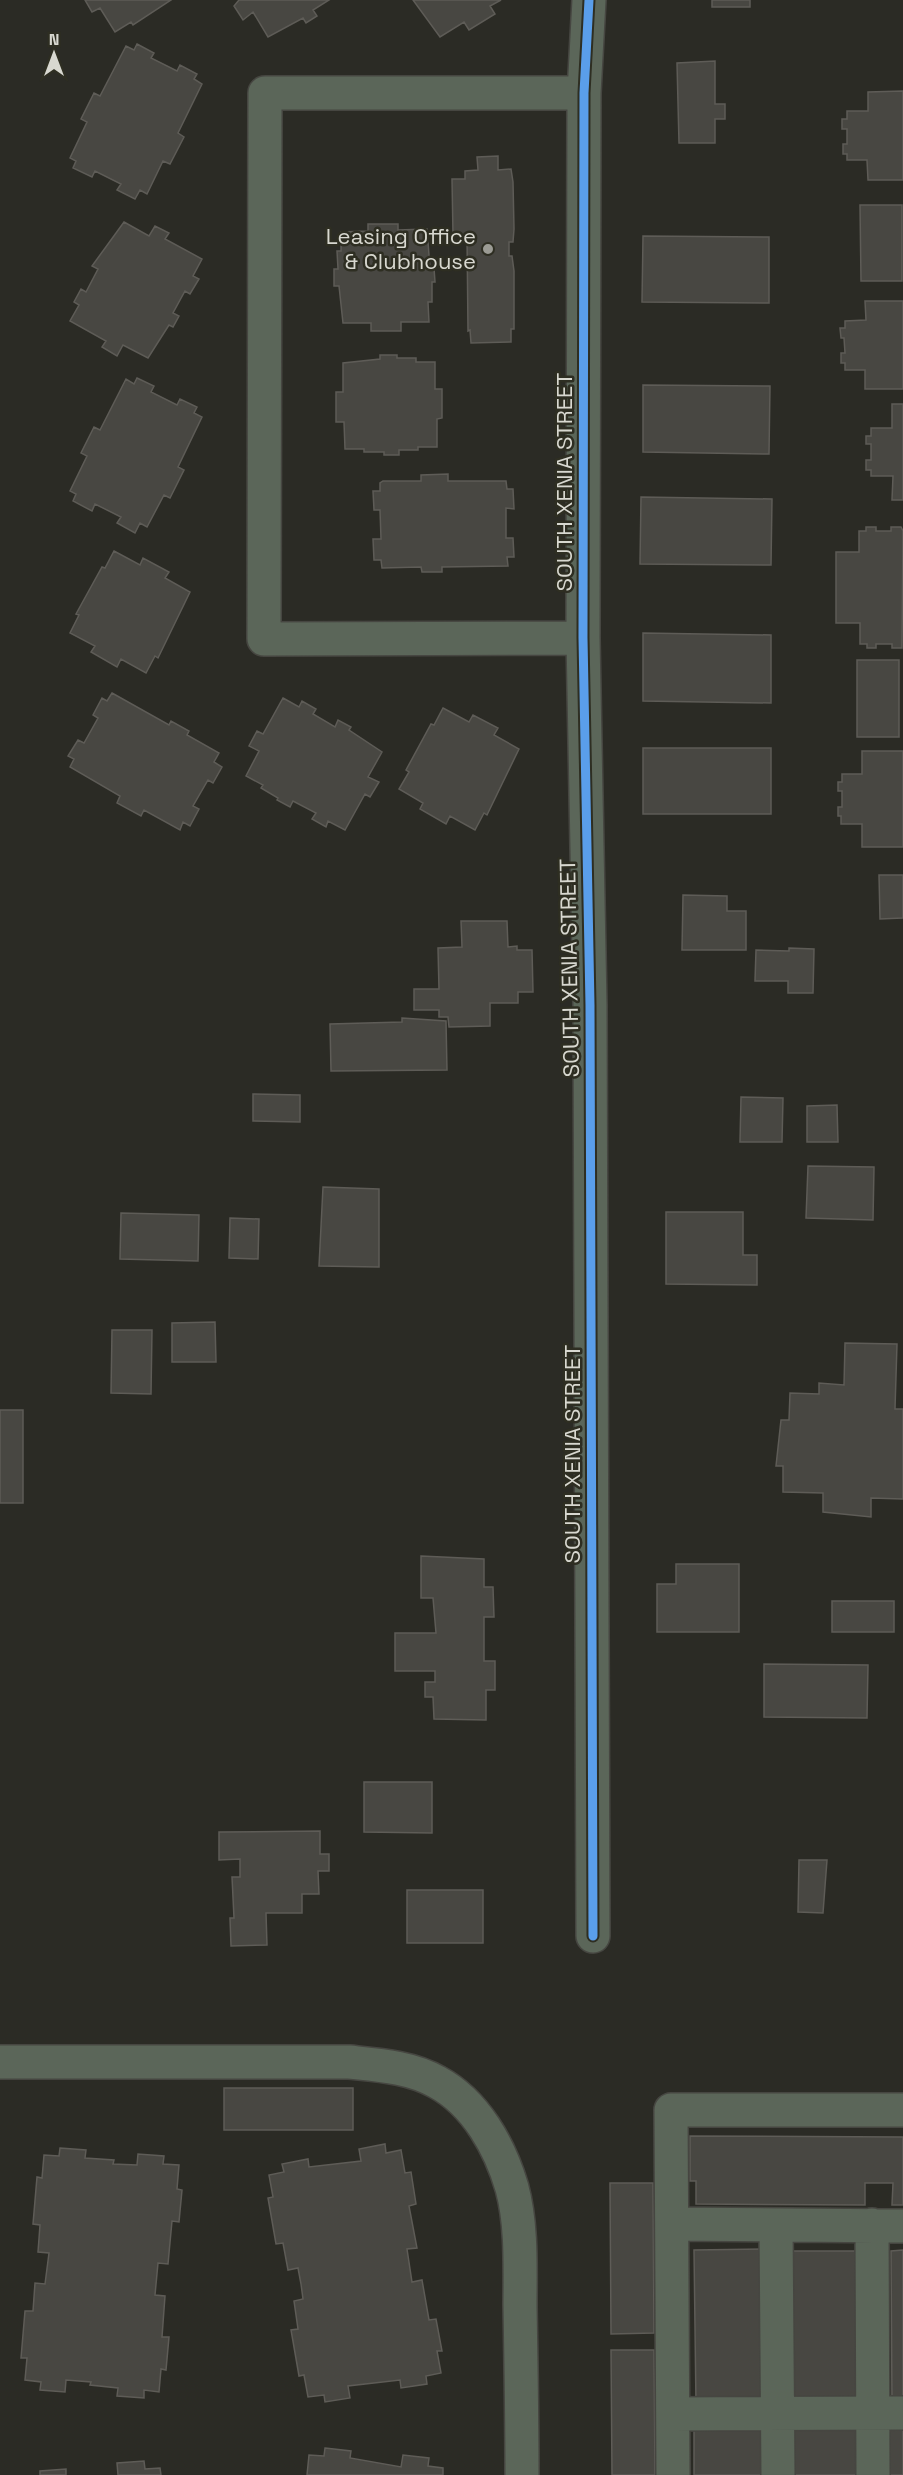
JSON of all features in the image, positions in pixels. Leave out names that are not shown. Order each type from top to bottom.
[{"type":"street","name":"SOUTH XENIA STREET","points":[[589,0],[584,93],[583,638],[590,1005],[593,1936]]},
{"type":"street","points":[[583,638],[264,639],[265,93],[584,93]]},
{"type":"street","points":[[0,2062],[349,2062],[402,2069],[437,2081],[457,2096],[486,2131],[498,2151],[512,2189],[520,2261],[522,2475]]},
{"type":"street","points":[[673,2475],[671,2110],[903,2110]]},
{"type":"street","points":[[672,2224],[887,2226],[888,2413],[873,2475]]},
{"type":"street","points":[[776,2225],[778,2475]]},
{"type":"street","points":[[673,2414],[888,2413]]},
{"type":"building","points":[[85,0],[171,0],[133,25],[131,22],[115,32],[100,8],[92,12]]},
{"type":"building","points":[[239,0],[329,0],[313,10],[317,16],[306,23],[303,18],[268,37],[253,12],[243,20],[234,6]]},
{"type":"building","points":[[413,0],[501,0],[490,6],[495,14],[469,30],[464,22],[440,37]]},
{"type":"building","points":[[712,0],[750,0],[750,7],[712,7]]},
{"type":"building","points":[[137,44],[154,53],[151,58],[177,71],[180,65],[197,74],[194,79],[202,84],[178,133],[184,137],[170,164],[163,161],[147,194],[140,190],[135,199],[117,190],[121,184],[95,171],[92,177],[73,168],[76,161],[70,158],[87,122],[81,119],[94,93],[100,96],[126,46],[134,50]]},
{"type":"building","points":[[715,61],[715,104],[725,104],[725,119],[715,119],[715,143],[679,143],[677,63]]},
{"type":"building","points":[[903,91],[903,180],[868,180],[867,160],[847,160],[847,154],[843,154],[843,144],[847,144],[847,129],[842,129],[842,119],[847,119],[847,111],[868,111],[868,92]]},
{"type":"building","name":"Leasing Office & Clubhouse","points":[[498,156],[498,170],[511,169],[513,182],[514,229],[513,242],[509,242],[509,256],[512,256],[514,271],[514,329],[511,329],[511,342],[471,343],[470,330],[468,331],[467,235],[453,235],[452,179],[465,179],[465,171],[478,170],[477,157]]},
{"type":"building","points":[[860,205],[902,205],[902,281],[861,281]]},
{"type":"building","points":[[124,222],[149,236],[155,226],[169,233],[165,239],[202,259],[193,276],[199,279],[190,294],[185,291],[173,313],[179,316],[173,327],[169,325],[148,358],[123,345],[117,356],[102,347],[106,341],[70,321],[79,305],[74,302],[81,289],[86,292],[98,269],[92,266]]},
{"type":"building","points":[[368,224],[398,224],[398,230],[427,229],[430,268],[434,268],[435,282],[432,282],[432,302],[428,302],[429,322],[401,322],[401,331],[371,331],[371,323],[343,323],[339,286],[334,286],[334,269],[338,269],[337,251],[341,251],[341,232],[368,231]]},
{"type":"building","points":[[643,236],[769,237],[769,303],[642,302]]},
{"type":"building","points":[[865,301],[903,301],[903,389],[865,389],[865,370],[845,370],[845,363],[841,363],[841,353],[845,353],[844,338],[841,338],[840,328],[845,328],[845,321],[866,320]]},
{"type":"building","points":[[380,355],[416,358],[416,362],[435,362],[435,389],[442,389],[442,418],[437,419],[437,447],[399,450],[399,455],[364,452],[364,449],[345,449],[344,422],[336,422],[336,392],[343,392],[343,363],[380,359]]},
{"type":"building","points":[[137,378],[154,386],[151,392],[177,405],[180,399],[197,407],[194,413],[202,417],[178,467],[184,470],[170,498],[164,495],[147,527],[140,523],[135,533],[117,523],[121,517],[95,504],[92,511],[73,501],[76,494],[70,491],[87,456],[81,453],[94,427],[100,430],[126,379],[134,384]]},
{"type":"building","points":[[643,385],[770,386],[769,454],[643,452]]},
{"type":"building","points":[[892,404],[903,404],[903,500],[892,500],[893,476],[871,476],[871,470],[866,470],[866,460],[871,460],[871,444],[866,444],[866,436],[871,436],[871,428],[892,428]]},
{"type":"building","points":[[448,474],[448,481],[506,481],[507,489],[513,489],[514,509],[506,508],[506,538],[513,538],[514,557],[507,557],[508,566],[442,567],[442,572],[422,572],[421,567],[382,568],[381,560],[374,560],[373,539],[381,539],[380,510],[374,510],[373,491],[380,491],[380,483],[383,481],[421,481],[421,475]]},
{"type":"building","points":[[641,497],[772,499],[771,565],[640,564]]},
{"type":"building","points":[[866,527],[876,527],[876,531],[891,531],[891,527],[901,527],[903,531],[902,648],[892,648],[892,644],[876,644],[876,648],[867,648],[867,644],[860,644],[860,623],[836,623],[836,552],[859,552],[859,531],[866,531]]},
{"type":"building","points":[[114,551],[140,565],[143,558],[169,572],[165,578],[190,592],[158,658],[155,656],[146,673],[121,659],[117,667],[91,652],[95,646],[70,633],[79,615],[76,614],[102,567],[105,568]]},
{"type":"building","points":[[643,633],[771,635],[771,703],[643,701]]},
{"type":"building","points":[[857,660],[899,660],[899,737],[857,737]]},
{"type":"building","points":[[112,693],[169,725],[171,721],[189,731],[187,735],[219,753],[214,762],[222,767],[213,783],[208,780],[193,806],[199,809],[190,826],[183,822],[180,830],[144,810],[141,816],[117,803],[120,796],[70,767],[74,759],[68,756],[78,740],[84,743],[98,718],[93,715],[102,698],[107,701]]},
{"type":"building","points":[[283,698],[299,707],[302,701],[316,709],[313,714],[335,727],[338,720],[351,727],[349,730],[382,752],[368,777],[379,782],[370,797],[365,794],[345,830],[328,821],[326,827],[312,819],[316,813],[293,801],[290,807],[261,788],[263,785],[246,776],[259,751],[249,746],[257,731],[263,734]]},
{"type":"building","points":[[443,708],[469,722],[473,715],[498,728],[494,735],[519,749],[487,815],[484,813],[475,830],[450,816],[446,824],[420,809],[423,803],[399,789],[409,772],[406,770],[431,724],[434,725]]},
{"type":"building","points":[[643,748],[771,748],[771,814],[643,814]]},
{"type":"building","points":[[862,751],[903,751],[903,847],[862,847],[862,824],[841,824],[838,807],[842,807],[842,791],[838,791],[838,782],[842,782],[842,774],[862,774]]},
{"type":"building","points":[[879,875],[903,875],[903,918],[880,919]]},
{"type":"building","points":[[683,895],[727,896],[727,911],[746,911],[746,950],[682,950]]},
{"type":"building","points":[[461,921],[507,921],[508,947],[517,946],[517,950],[532,950],[533,992],[518,992],[518,1003],[490,1003],[490,1026],[449,1027],[448,1017],[439,1017],[439,1010],[414,1010],[414,989],[439,989],[438,948],[462,947]]},
{"type":"building","points":[[789,948],[814,949],[813,993],[788,993],[788,981],[755,981],[756,950],[789,951]]},
{"type":"building","points":[[402,1018],[446,1021],[447,1070],[331,1071],[330,1024],[402,1022]]},
{"type":"building","points":[[253,1094],[300,1095],[300,1122],[253,1121]]},
{"type":"building","points":[[741,1097],[783,1098],[782,1142],[740,1142]]},
{"type":"building","points":[[837,1105],[838,1142],[807,1142],[807,1106]]},
{"type":"building","points":[[808,1166],[874,1167],[873,1220],[806,1218]]},
{"type":"building","points":[[323,1187],[379,1189],[379,1267],[319,1266]]},
{"type":"building","points":[[666,1212],[743,1212],[743,1255],[757,1255],[757,1285],[666,1284]]},
{"type":"building","points":[[121,1213],[199,1215],[198,1261],[120,1259]]},
{"type":"building","points":[[230,1218],[259,1219],[258,1259],[229,1258]]},
{"type":"building","points":[[215,1322],[216,1362],[172,1362],[172,1323]]},
{"type":"building","points":[[112,1330],[152,1330],[151,1394],[111,1393]]},
{"type":"building","points":[[845,1343],[897,1344],[895,1409],[903,1409],[903,1499],[871,1498],[871,1517],[823,1512],[823,1493],[783,1492],[783,1466],[776,1466],[781,1420],[789,1420],[790,1393],[819,1394],[819,1383],[844,1385]]},
{"type":"building","points":[[0,1410],[23,1410],[23,1503],[0,1503]]},
{"type":"building","points":[[421,1556],[484,1559],[484,1587],[493,1587],[494,1617],[484,1617],[484,1661],[495,1661],[495,1690],[486,1690],[486,1720],[434,1719],[433,1697],[425,1697],[425,1682],[435,1682],[435,1671],[395,1671],[395,1633],[436,1633],[433,1598],[421,1598]]},
{"type":"building","points":[[676,1564],[739,1564],[739,1632],[657,1632],[657,1584],[676,1584]]},
{"type":"building","points":[[832,1601],[894,1601],[894,1632],[832,1632]]},
{"type":"building","points":[[764,1664],[868,1665],[867,1718],[764,1717]]},
{"type":"building","points":[[364,1782],[432,1782],[432,1833],[364,1832]]},
{"type":"building","points":[[320,1831],[320,1854],[329,1854],[329,1871],[318,1871],[319,1894],[302,1894],[302,1913],[266,1913],[267,1945],[231,1946],[230,1918],[234,1918],[232,1877],[240,1877],[240,1859],[219,1860],[219,1832]]},
{"type":"building","points":[[799,1860],[827,1860],[823,1913],[798,1912]]},
{"type":"building","points":[[407,1890],[483,1890],[483,1943],[407,1943]]},
{"type":"building","points":[[224,2088],[353,2088],[353,2130],[224,2130]]},
{"type":"building","points":[[690,2136],[903,2137],[903,2205],[892,2205],[893,2183],[865,2183],[865,2205],[696,2204],[696,2181],[690,2181]]},
{"type":"building","points":[[385,2144],[386,2153],[401,2150],[405,2173],[411,2172],[416,2204],[409,2206],[417,2248],[407,2249],[412,2282],[422,2280],[429,2320],[436,2319],[442,2351],[437,2351],[441,2373],[426,2376],[427,2384],[401,2388],[400,2380],[348,2386],[350,2398],[325,2402],[324,2395],[308,2397],[304,2375],[299,2376],[291,2330],[298,2329],[294,2301],[303,2299],[301,2284],[298,2268],[288,2270],[283,2243],[276,2244],[268,2198],[273,2197],[269,2175],[284,2172],[282,2164],[308,2159],[309,2167],[361,2161],[359,2149]]},
{"type":"building","points":[[60,2148],[86,2150],[85,2158],[114,2160],[113,2164],[137,2165],[138,2154],[164,2156],[163,2164],[179,2165],[177,2189],[182,2190],[179,2222],[172,2221],[168,2264],[158,2263],[155,2295],[165,2296],[162,2337],[169,2337],[166,2370],[161,2369],[159,2392],[144,2390],[144,2398],[117,2396],[118,2388],[90,2385],[91,2382],[66,2380],[65,2392],[40,2390],[41,2382],[25,2380],[27,2358],[21,2358],[25,2311],[33,2311],[35,2283],[45,2284],[49,2253],[38,2252],[40,2225],[33,2224],[37,2177],[42,2178],[44,2155],[59,2156]]},
{"type":"building","points":[[610,2183],[653,2183],[654,2333],[611,2334]]},
{"type":"building","points":[[765,2249],[767,2404],[696,2405],[694,2250]]},
{"type":"building","points":[[903,2250],[903,2405],[892,2405],[891,2251]]},
{"type":"building","points":[[791,2251],[862,2251],[863,2406],[792,2406]]},
{"type":"building","points":[[611,2350],[654,2350],[655,2475],[612,2475]]},
{"type":"building","points":[[694,2422],[765,2422],[766,2475],[694,2475]]},
{"type":"building","points":[[889,2422],[903,2422],[903,2475],[889,2475]]},
{"type":"building","points":[[861,2423],[861,2475],[790,2475],[789,2424]]},
{"type":"building","points":[[325,2448],[351,2451],[350,2458],[401,2467],[403,2455],[429,2458],[428,2466],[443,2468],[443,2475],[307,2475],[309,2455],[324,2456]]},
{"type":"building","points":[[144,2461],[145,2469],[160,2468],[161,2475],[118,2475],[117,2463]]},
{"type":"building","points":[[66,2469],[66,2475],[40,2475],[40,2471]]},
{"type":"cycle path","points":[[589,0],[584,93],[583,638],[590,1005],[593,1936]]},
{"type":"place","name":"Leasing Office & Clubhouse","points":[[488,249]]}]
